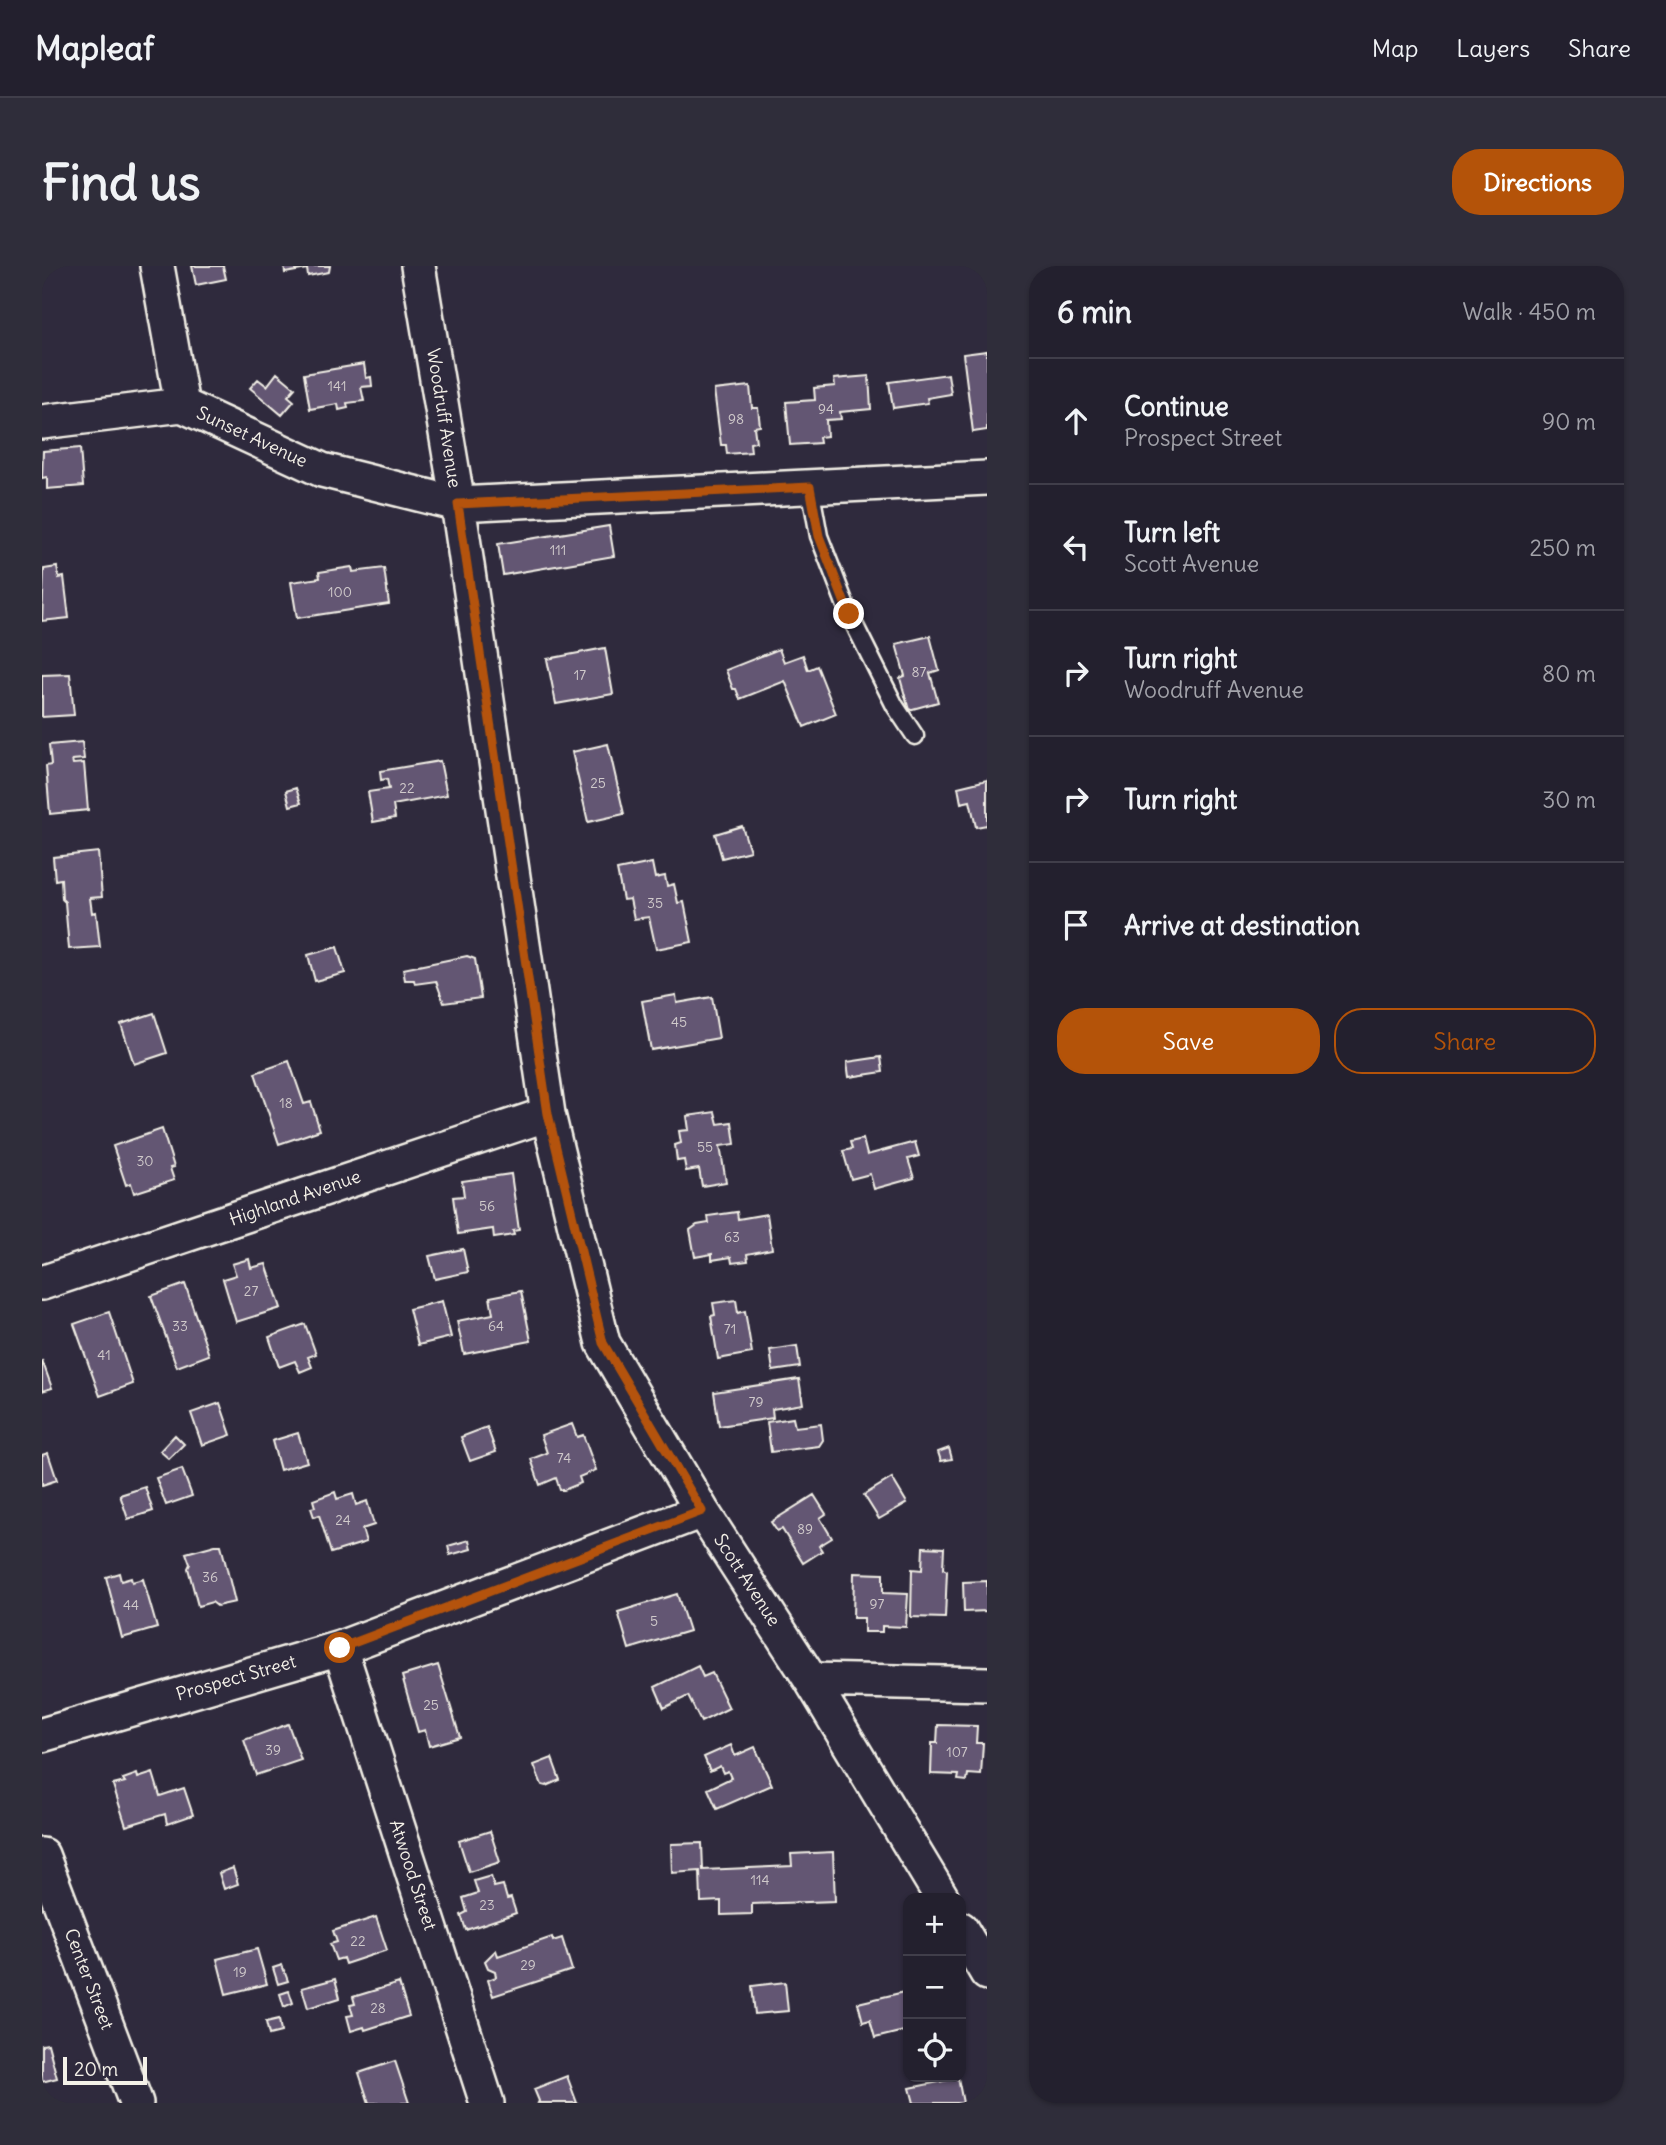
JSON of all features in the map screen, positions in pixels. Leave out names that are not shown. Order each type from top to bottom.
[{"type":"street","name":"Sunset Avenue","points":[[157,266],[182,405],[323,470],[458,504]]},
{"type":"street","name":"Woodruff Avenue","points":[[418,266],[458,504],[987,478]]},
{"type":"street","points":[[42,422],[182,405]]},
{"type":"street","name":"Scott Avenue","points":[[458,504],[548,1114],[603,1343],[702,1511],[811,1680],[939,1893]]},
{"type":"street","name":"Highland Avenue","points":[[42,1283],[548,1114]]},
{"type":"street","name":"Prospect Street","points":[[42,1735],[340,1648],[702,1511]]},
{"type":"street","name":"Atwood Street","points":[[340,1648],[487,2103]]},
{"type":"street","points":[[811,1680],[987,1684]]},
{"type":"street","name":"Center Street","points":[[42,1855],[136,2103]]},
{"type":"street","points":[[966,1937],[987,1973]]},
{"type":"lane","points":[[810,487],[819,536],[849,614],[895,706],[915,736]]},
{"type":"building","points":[[192,266],[223,266],[226,279],[196,285]]},
{"type":"building","points":[[284,266],[330,266],[329,272],[308,276],[307,269],[285,273]]},
{"type":"building","points":[[987,351],[987,430],[973,432],[963,354]]},
{"type":"building","points":[[364,364],[366,378],[371,377],[372,386],[361,387],[364,401],[347,403],[348,408],[339,410],[338,404],[310,409],[304,374]]},
{"type":"building","points":[[277,373],[295,388],[288,396],[294,401],[282,415],[250,388],[258,379],[267,386]]},
{"type":"building","points":[[948,374],[951,394],[927,398],[928,403],[893,408],[889,382]]},
{"type":"building","points":[[869,376],[871,409],[840,412],[841,419],[826,420],[827,436],[819,437],[820,443],[790,445],[786,402],[815,400],[814,388],[835,386],[834,379]]},
{"type":"building","points":[[750,386],[752,408],[758,408],[760,426],[754,427],[756,442],[750,443],[751,452],[727,454],[726,445],[721,445],[714,390]]},
{"type":"building","points":[[80,448],[83,486],[47,489],[47,477],[42,478],[43,451]]},
{"type":"building","points":[[609,526],[614,556],[503,575],[498,544]]},
{"type":"building","points":[[57,567],[59,578],[64,577],[69,618],[42,621],[44,569]]},
{"type":"building","points":[[352,567],[353,572],[384,568],[389,604],[297,618],[291,582],[320,578],[319,572]]},
{"type":"building","points":[[930,636],[939,670],[930,673],[938,702],[909,710],[900,678],[905,676],[896,644]]},
{"type":"building","points":[[605,648],[613,694],[556,704],[547,659]]},
{"type":"building","points":[[779,649],[784,662],[803,655],[808,670],[817,666],[836,714],[804,727],[785,681],[740,699],[726,670]]},
{"type":"building","points":[[70,674],[74,715],[42,717],[42,675]]},
{"type":"building","points":[[82,742],[84,759],[72,760],[73,764],[84,763],[88,810],[50,814],[46,766],[51,765],[49,745]]},
{"type":"building","points":[[608,744],[624,814],[588,822],[572,752]]},
{"type":"building","points":[[440,761],[447,795],[393,805],[395,818],[373,822],[368,792],[389,789],[387,779],[381,780],[380,771]]},
{"type":"building","points":[[987,780],[987,825],[976,827],[970,801],[961,803],[958,787]]},
{"type":"building","points":[[296,788],[301,803],[290,806],[286,791]]},
{"type":"building","points":[[742,826],[750,851],[722,858],[715,834]]},
{"type":"building","points":[[98,852],[102,897],[90,898],[92,913],[96,912],[100,947],[69,949],[61,879],[55,880],[53,857]]},
{"type":"building","points":[[652,863],[655,878],[665,876],[667,886],[674,884],[678,903],[684,902],[692,942],[656,949],[649,917],[634,919],[630,899],[623,900],[617,870]]},
{"type":"building","points":[[337,947],[345,973],[315,981],[308,955]]},
{"type":"building","points":[[467,956],[475,959],[481,998],[444,1003],[436,981],[415,984],[414,980],[405,980],[403,969]]},
{"type":"building","points":[[676,995],[677,1003],[712,997],[719,1038],[651,1050],[642,1001]]},
{"type":"building","points":[[154,1013],[167,1053],[134,1064],[121,1024]]},
{"type":"building","points":[[881,1057],[883,1072],[849,1077],[847,1062]]},
{"type":"building","points":[[289,1061],[304,1104],[311,1102],[320,1130],[279,1144],[255,1073]]},
{"type":"building","points":[[715,1112],[718,1124],[732,1122],[735,1144],[720,1146],[726,1182],[702,1186],[699,1169],[686,1171],[684,1160],[677,1161],[675,1145],[681,1143],[679,1131],[689,1130],[687,1116]]},
{"type":"building","points":[[162,1129],[174,1167],[170,1168],[174,1180],[134,1193],[131,1183],[126,1185],[113,1146]]},
{"type":"building","points":[[863,1139],[867,1155],[915,1142],[919,1156],[908,1159],[914,1178],[874,1189],[870,1174],[851,1179],[843,1151],[852,1149],[850,1142]]},
{"type":"building","points":[[511,1174],[519,1230],[513,1231],[514,1235],[494,1238],[493,1229],[458,1234],[453,1197],[464,1196],[462,1181]]},
{"type":"building","points":[[737,1212],[738,1219],[767,1214],[772,1249],[747,1254],[748,1261],[732,1263],[731,1257],[712,1260],[712,1254],[695,1257],[690,1230],[697,1225],[709,1223],[708,1216]]},
{"type":"building","points":[[463,1249],[468,1272],[435,1279],[429,1256]]},
{"type":"building","points":[[249,1259],[251,1268],[266,1264],[281,1308],[236,1322],[223,1279],[236,1275],[232,1264]]},
{"type":"building","points":[[185,1284],[209,1355],[177,1367],[151,1296]]},
{"type":"building","points":[[521,1291],[531,1341],[464,1354],[457,1321],[493,1314],[490,1297]]},
{"type":"building","points":[[736,1300],[738,1313],[745,1311],[752,1353],[718,1359],[711,1316],[715,1315],[713,1303]]},
{"type":"building","points":[[442,1301],[451,1337],[418,1345],[409,1309]]},
{"type":"building","points":[[109,1312],[133,1384],[100,1396],[74,1324]]},
{"type":"building","points":[[305,1324],[316,1354],[308,1357],[312,1367],[300,1372],[295,1361],[279,1367],[269,1337]]},
{"type":"building","points":[[797,1346],[800,1367],[773,1371],[770,1350]]},
{"type":"building","points":[[42,1360],[52,1388],[42,1391]]},
{"type":"building","points":[[799,1379],[803,1404],[772,1409],[773,1418],[719,1426],[714,1392]]},
{"type":"building","points":[[220,1403],[231,1435],[202,1445],[191,1413]]},
{"type":"building","points":[[793,1418],[795,1427],[821,1424],[823,1440],[819,1446],[771,1452],[767,1422]]},
{"type":"building","points":[[572,1424],[577,1437],[583,1435],[596,1470],[579,1477],[581,1483],[564,1490],[560,1490],[556,1478],[540,1485],[531,1459],[547,1453],[541,1435]]},
{"type":"building","points":[[487,1427],[496,1452],[470,1461],[461,1437]]},
{"type":"building","points":[[298,1433],[307,1462],[280,1470],[272,1441]]},
{"type":"building","points":[[175,1435],[184,1444],[169,1459],[160,1451]]},
{"type":"building","points":[[949,1448],[952,1459],[941,1461],[938,1452]]},
{"type":"building","points":[[48,1453],[57,1480],[42,1485],[42,1455]]},
{"type":"building","points":[[182,1469],[192,1496],[166,1505],[156,1478]]},
{"type":"building","points":[[892,1478],[907,1503],[879,1519],[864,1495]]},
{"type":"building","points":[[145,1487],[153,1511],[128,1519],[120,1495]]},
{"type":"building","points":[[335,1492],[337,1499],[353,1494],[356,1505],[367,1501],[374,1525],[362,1529],[366,1542],[331,1553],[319,1515],[314,1517],[311,1508],[315,1507],[313,1500]]},
{"type":"building","points":[[814,1495],[826,1514],[820,1518],[832,1538],[819,1546],[822,1551],[803,1563],[782,1529],[777,1531],[771,1522]]},
{"type":"building","points":[[469,1540],[471,1549],[450,1555],[448,1546]]},
{"type":"building","points":[[221,1545],[235,1602],[217,1606],[212,1602],[198,1606],[186,1553]]},
{"type":"building","points":[[923,1547],[944,1548],[943,1569],[947,1571],[945,1618],[911,1617],[912,1569],[922,1570]]},
{"type":"building","points":[[119,1573],[121,1581],[143,1579],[157,1628],[122,1638],[106,1577]]},
{"type":"building","points":[[854,1573],[883,1574],[883,1593],[908,1594],[906,1627],[882,1626],[882,1632],[864,1632],[864,1618],[853,1618]]},
{"type":"building","points":[[987,1581],[987,1611],[964,1612],[963,1582]]},
{"type":"building","points":[[677,1594],[689,1631],[629,1649],[618,1612]]},
{"type":"building","points":[[438,1665],[460,1737],[429,1746],[425,1730],[418,1732],[402,1676]]},
{"type":"building","points":[[698,1666],[703,1677],[712,1673],[729,1708],[701,1722],[688,1696],[664,1708],[655,1687]]},
{"type":"building","points":[[288,1724],[301,1760],[256,1775],[244,1740]]},
{"type":"building","points":[[938,1725],[977,1726],[976,1743],[983,1743],[981,1775],[968,1774],[967,1781],[958,1780],[959,1775],[931,1774],[932,1743],[937,1743]]},
{"type":"building","points":[[731,1745],[735,1756],[755,1747],[772,1785],[717,1809],[708,1789],[731,1778],[728,1771],[723,1773],[720,1766],[710,1771],[704,1757]]},
{"type":"building","points":[[552,1758],[560,1780],[542,1785],[534,1765]]},
{"type":"building","points":[[153,1773],[160,1796],[184,1788],[193,1815],[167,1824],[165,1814],[126,1826],[113,1785],[125,1782],[123,1779],[137,1774],[138,1778]]},
{"type":"building","points":[[490,1831],[500,1862],[469,1872],[459,1841]]},
{"type":"building","points":[[702,1843],[703,1870],[792,1866],[791,1854],[833,1852],[835,1901],[752,1904],[752,1914],[721,1915],[721,1901],[701,1902],[700,1871],[672,1873],[671,1844]]},
{"type":"building","points":[[233,1868],[238,1884],[224,1889],[219,1873]]},
{"type":"building","points":[[491,1876],[494,1887],[503,1885],[507,1899],[511,1898],[516,1913],[466,1930],[461,1915],[467,1912],[463,1898],[478,1893],[474,1881]]},
{"type":"building","points":[[376,1917],[387,1950],[345,1964],[343,1958],[336,1960],[330,1944],[337,1942],[333,1931]]},
{"type":"building","points":[[552,1937],[553,1941],[562,1938],[572,1970],[493,1996],[488,1980],[496,1977],[495,1971],[488,1968],[485,1961],[496,1950],[498,1956]]},
{"type":"building","points":[[257,1949],[267,1984],[226,1994],[217,1959]]},
{"type":"building","points":[[282,1965],[288,1981],[278,1984],[273,1968]]},
{"type":"building","points":[[335,1979],[340,1998],[308,2008],[302,1988]]},
{"type":"building","points":[[785,1982],[788,2011],[755,2014],[752,1986]]},
{"type":"building","points":[[399,1983],[409,2016],[365,2030],[364,2027],[351,2031],[347,2016],[353,2015],[350,2005],[355,2004],[353,1997]]},
{"type":"building","points":[[289,1991],[293,2003],[284,2007],[280,1994]]},
{"type":"building","points":[[903,1992],[903,2031],[875,2038],[870,2020],[863,2022],[858,2003]]},
{"type":"building","points":[[279,2019],[281,2032],[269,2035],[266,2022]]},
{"type":"building","points":[[48,2044],[57,2078],[42,2082],[42,2045]]},
{"type":"building","points":[[395,2061],[409,2103],[369,2103],[359,2073]]},
{"type":"building","points":[[567,2076],[577,2103],[538,2103],[534,2089]]},
{"type":"building","points":[[939,2082],[959,2082],[963,2103],[914,2103],[910,2088]]},
{"type":"route","points":[[340,1648],[702,1511],[603,1343],[548,1114],[458,504],[810,487],[819,536],[849,614]]}]
